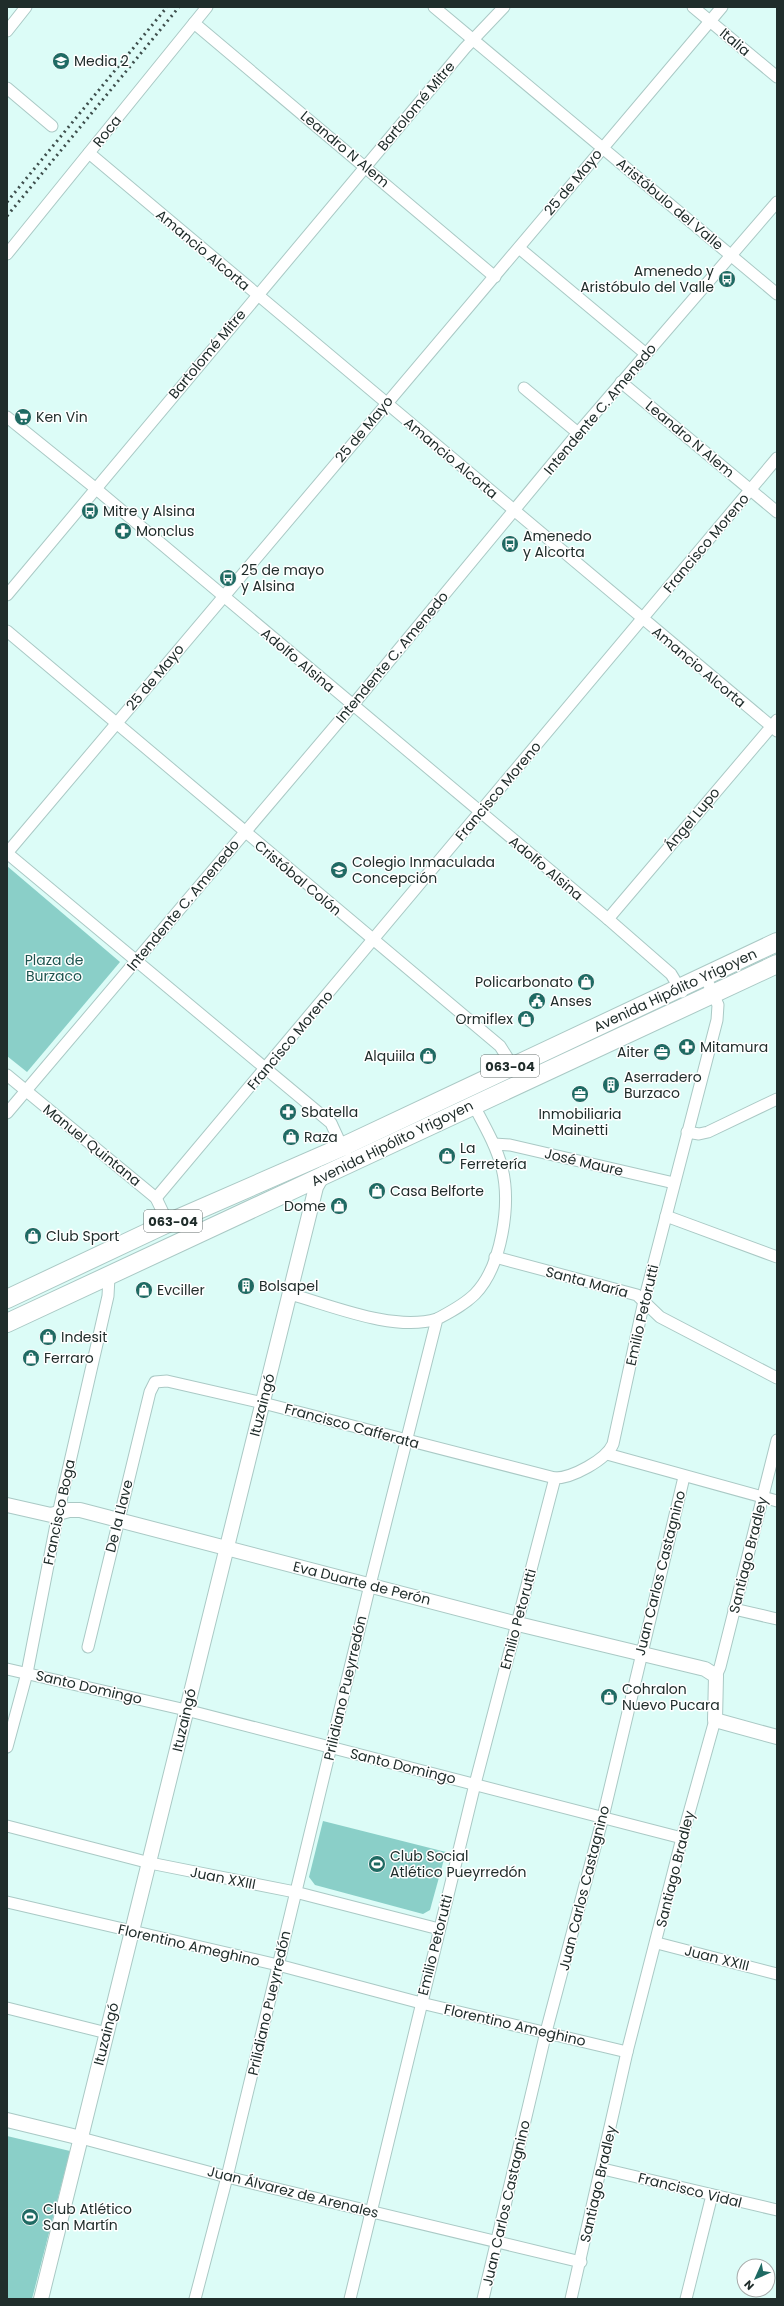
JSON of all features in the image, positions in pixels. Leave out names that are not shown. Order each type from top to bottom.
[{"type":"main road","name":"Avenida Hipólito Yrigoyen","points":[[7,1299],[168,1223],[342,1147],[512,1065],[777,942]]},
{"type":"main road","name":"Avenida Hipólito Yrigoyen","points":[[7,1323],[109,1277],[473,1104],[777,964]]},
{"type":"street","points":[[7,31],[26,7]]},
{"type":"street","name":"Roca","points":[[7,254],[207,7]]},
{"type":"street","name":"Aristóbulo del Valle","points":[[434,7],[777,294]]},
{"type":"street","name":"Bartolomé Mitre","points":[[7,595],[257,295],[473,40],[504,7]]},
{"type":"street","name":"Italia","points":[[693,7],[777,77]]},
{"type":"street","name":"25 de Mayo","points":[[7,853],[222,596],[495,277],[722,7]]},
{"type":"street","name":"Leandro N Alem","points":[[194,23],[495,277]]},
{"type":"street","points":[[7,88],[52,126]]},
{"type":"street","name":"Amancio Alcorta","points":[[89,153],[642,618],[775,726]]},
{"type":"street","name":"Intendente C. Amenedo","points":[[7,1113],[352,706],[621,382],[777,202]]},
{"type":"street","points":[[518,248],[646,354]]},
{"type":"street","name":"Leandro N Alem","points":[[621,382],[777,512]]},
{"type":"street","points":[[524,388],[578,433]]},
{"type":"street","name":"Adolfo Alsina","points":[[7,417],[95,488],[352,706],[608,919],[671,974],[680,987],[688,1005]]},
{"type":"street","name":"Francisco Moreno","points":[[156,1198],[267,1069],[777,458]]},
{"type":"street","name":"Cristóbal Colón","points":[[7,631],[500,1046],[512,1065]]},
{"type":"street","name":"Ángel Lupo","points":[[608,919],[775,726]]},
{"type":"street","points":[[7,853],[331,1123],[342,1147],[357,1159]]},
{"type":"street","name":"Emilio Petorutti","points":[[607,1454],[613,1444],[644,1301],[716,1020],[718,1005],[714,993],[705,976]]},
{"type":"street","name":"Manuel Quintana","points":[[7,1075],[156,1198],[168,1223]]},
{"type":"street","points":[[687,1132],[699,1134],[708,1132],[777,1099]]},
{"type":"street","points":[[290,1294],[394,1322],[424,1323],[437,1319],[459,1307],[476,1293],[488,1275],[501,1235],[505,1200],[505,1183],[494,1144],[473,1104]]},
{"type":"street","name":"José Maure","points":[[494,1144],[510,1145],[674,1184]]},
{"type":"street","name":"Ituzaingó","points":[[41,2299],[150,1863],[226,1549],[320,1177],[342,1147]]},
{"type":"street","points":[[666,1216],[777,1257]]},
{"type":"street","name":"Santa María","points":[[495,1257],[630,1293],[644,1301],[660,1317],[777,1378]]},
{"type":"street","name":"Francisco Boga","points":[[7,1747],[27,1674],[58,1514],[108,1296],[109,1277]]},
{"type":"street","name":"Prilidiano Pueyrredón","points":[[195,2299],[227,2177],[370,1585],[437,1319]]},
{"type":"street","name":"Francisco Cafferata","points":[[152,1387],[155,1382],[167,1380],[263,1403],[555,1478]]},
{"type":"street","name":"De la Llave","points":[[88,1647],[118,1520],[152,1387]]},
{"type":"street","name":"Santiago Bradley","points":[[571,2299],[603,2169],[628,2052],[657,1943],[682,1838],[715,1720],[716,1676],[720,1667],[777,1440]]},
{"type":"street","points":[[555,1478],[563,1478],[607,1454],[684,1477],[777,1501]]},
{"type":"street","name":"Juan Carlos Castagnino","points":[[483,2299],[546,2032],[603,1817],[640,1653],[684,1477]]},
{"type":"street","name":"Emilio Petorutti","points":[[350,2299],[370,2211],[475,1784],[555,1478]]},
{"type":"street","name":"Eva Duarte de Perón","points":[[7,1505],[44,1514],[58,1514],[74,1510],[118,1520],[518,1624],[705,1669],[716,1676]]},
{"type":"street","points":[[734,1609],[777,1619]]},
{"type":"street","name":"Santo Domingo","points":[[7,1669],[186,1710],[682,1838]]},
{"type":"street","points":[[715,1720],[777,1737]]},
{"type":"street","name":"Juan XXIII","points":[[7,1826],[150,1863],[295,1892],[439,1930]]},
{"type":"street","name":"Florentino Ameghino","points":[[7,1902],[278,1965],[421,2003],[628,2052]]},
{"type":"street","name":"Juan XXIII","points":[[657,1943],[777,1974]]},
{"type":"street","points":[[7,2008],[107,2033]]},
{"type":"street","name":"Juan Álvarez de Arenales","points":[[7,2120],[227,2177],[581,2262]]},
{"type":"street","name":"Francisco Vidal","points":[[603,2169],[777,2210]]},
{"type":"street","points":[[686,2299],[712,2195]]},
{"type":"green space","name":"Plaza de Burzaco","points":[[7,866],[120,962],[27,1072],[7,1056]]},
{"type":"green space","name":"Club Social Atlético Pueyrredón","points":[[323,1821],[446,1852],[430,1910],[423,1914],[315,1885],[309,1877]]},
{"type":"green space","name":"Club Atlético San Martín","points":[[7,2136],[70,2151],[32,2299],[7,2299]]},
{"type":"railway","points":[[7,202],[167,7]]},
{"type":"railway","points":[[7,216],[179,7]]},
{"type":"place","name":"Media 2","points":[[61,61]]},
{"type":"place","name":"Amenedo y Aristóbulo del Valle","points":[[727,279]]},
{"type":"place","name":"Ken Vin","points":[[23,417]]},
{"type":"place","name":"Mitre y Alsina","points":[[90,511]]},
{"type":"place","name":"Monclus","points":[[123,531]]},
{"type":"place","name":"Amenedo y Alcorta","points":[[510,544]]},
{"type":"place","name":"25 de mayo y Alsina","points":[[228,578]]},
{"type":"place","name":"Colegio Inmaculada Concepción","points":[[339,870]]},
{"type":"place","name":"Policarbonato","points":[[586,982]]},
{"type":"place","name":"Anses","points":[[537,1001]]},
{"type":"place","name":"Ormiflex","points":[[526,1019]]},
{"type":"place","name":"Mitamura","points":[[687,1047]]},
{"type":"place","name":"Aiter","points":[[662,1052]]},
{"type":"place","name":"Alquiila","points":[[428,1056]]},
{"type":"place","name":"Aserradero Burzaco","points":[[611,1085]]},
{"type":"place","name":"Inmobiliaria Mainetti","points":[[580,1094]]},
{"type":"place","name":"Sbatella","points":[[288,1112]]},
{"type":"place","name":"Raza","points":[[291,1137]]},
{"type":"place","name":"La Ferretería","points":[[447,1156]]},
{"type":"place","name":"Casa Belforte","points":[[377,1191]]},
{"type":"place","name":"Dome","points":[[339,1206]]},
{"type":"place","name":"Club Sport","points":[[33,1236]]},
{"type":"place","name":"Bolsapel","points":[[246,1286]]},
{"type":"place","name":"Evciller","points":[[144,1290]]},
{"type":"place","name":"Indesit","points":[[48,1337]]},
{"type":"place","name":"Ferraro","points":[[31,1358]]},
{"type":"place","name":"Cohralon Nuevo Pucara","points":[[609,1697]]},
{"type":"place","name":"Club Social Atlético Pueyrredón","points":[[377,1864]]},
{"type":"place","name":"Club Atlético San Martín","points":[[30,2217]]}]
